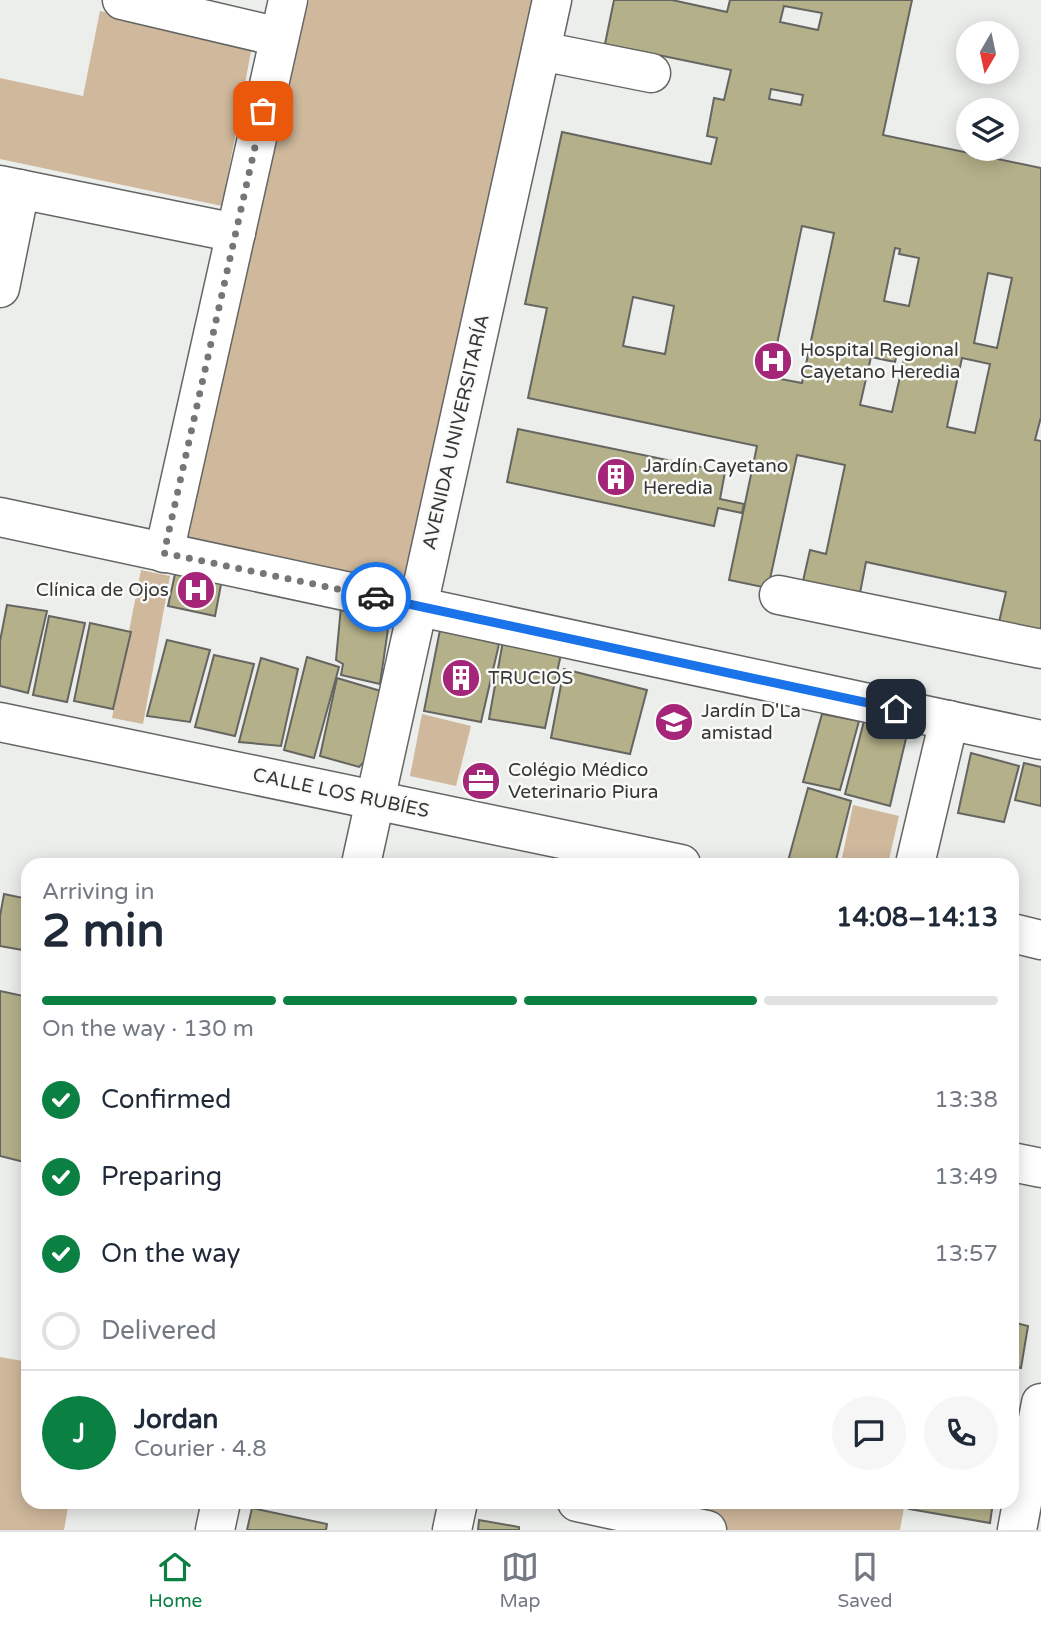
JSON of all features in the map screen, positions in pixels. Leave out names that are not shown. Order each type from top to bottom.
[{"type":"street","points":[[122,0],[279,37]]},
{"type":"street","points":[[164,553],[288,0]]},
{"type":"street","name":"AVENIDA UNIVERSITARÍA","points":[[362,858],[552,0]]},
{"type":"street","points":[[541,51],[651,73]]},
{"type":"street","points":[[0,288],[10,187],[236,233]]},
{"type":"street","points":[[0,517],[1041,740]]},
{"type":"street","points":[[779,595],[1041,649]]},
{"type":"street","points":[[916,858],[949,720]]},
{"type":"street","name":"CALLE LOS RUBÍES","points":[[0,722],[652,858]]},
{"type":"street","points":[[1019,935],[1041,940]]},
{"type":"street","points":[[1019,1163],[1041,1168]]},
{"type":"street","points":[[1017,1530],[1041,1403]]},
{"type":"street","points":[[215,1530],[220,1509]]},
{"type":"street","points":[[452,1530],[456,1509]]},
{"type":"street","points":[[610,1509],[707,1530]]},
{"type":"shaded area","points":[[309,0],[533,0],[401,596],[178,539]]},
{"type":"shaded area","points":[[100,11],[252,46],[222,206],[0,159],[0,78],[83,96]]},
{"type":"shaded area","points":[[141,570],[170,576],[143,724],[112,718]]},
{"type":"shaded area","points":[[422,714],[471,726],[456,786],[410,776]]},
{"type":"shaded area","points":[[853,805],[899,816],[889,858],[842,858]]},
{"type":"shaded area","points":[[0,1357],[21,1361],[21,1509],[68,1509],[64,1530],[0,1530]]},
{"type":"shaded area","points":[[622,1509],[904,1509],[900,1530],[728,1530]]},
{"type":"building","name":"Hospital Regional Cayetano Heredia","points":[[614,0],[672,0],[727,12],[730,0],[912,0],[883,135],[956,150],[956,161],[1007,161],[1041,168],[1041,417],[1035,440],[1041,441],[1041,631],[999,622],[1006,592],[866,562],[860,593],[803,581],[810,550],[826,554],[845,465],[797,455],[768,588],[729,580],[757,446],[528,398],[547,308],[525,304],[562,132],[711,164],[717,138],[707,136],[714,98],[724,100],[731,70],[605,44]],"holes":[[[784,6],[822,13],[818,30],[780,22]],[[771,89],[803,95],[801,105],[769,99]],[[802,226],[834,233],[802,383],[770,377]],[[895,248],[900,249],[899,254],[919,258],[909,306],[884,301]],[[988,273],[1012,278],[997,348],[974,343]],[[633,297],[674,306],[665,354],[623,346]],[[898,349],[906,350],[892,412],[860,405],[871,357],[895,362]],[[962,358],[990,364],[975,433],[947,427]]]},
{"type":"building","name":"Jardín Cayetano Heredia","points":[[518,429],[725,472],[720,499],[744,504],[742,513],[718,508],[714,526],[507,482]]},
{"type":"building","name":"Clínica de Ojos","points":[[177,565],[223,574],[215,616],[168,606]]},
{"type":"building","points":[[7,605],[47,611],[28,693],[0,686],[0,641]]},
{"type":"building","points":[[341,607],[390,615],[380,684],[341,675],[343,664],[336,660]]},
{"type":"building","points":[[49,616],[85,623],[67,702],[33,695]]},
{"type":"building","points":[[90,623],[131,632],[113,709],[74,701]]},
{"type":"building","name":"TRUCIOS","points":[[440,630],[499,644],[481,722],[424,711]]},
{"type":"building","points":[[167,640],[210,650],[190,722],[147,716]]},
{"type":"building","points":[[503,641],[561,654],[545,728],[489,719]]},
{"type":"building","points":[[214,655],[254,664],[235,736],[195,727]]},
{"type":"building","points":[[307,657],[339,667],[314,758],[284,750]]},
{"type":"building","points":[[261,658],[298,669],[281,746],[239,742]]},
{"type":"building","points":[[564,669],[647,690],[630,754],[551,738]]},
{"type":"building","points":[[337,678],[384,692],[370,756],[359,767],[320,756]]},
{"type":"building","points":[[822,714],[859,721],[840,790],[803,782]]},
{"type":"building","points":[[864,721],[908,730],[890,806],[845,794]]},
{"type":"building","points":[[971,753],[1019,766],[1004,822],[958,813]]},
{"type":"building","points":[[1024,763],[1041,767],[1041,806],[1015,800]]},
{"type":"building","points":[[808,788],[851,801],[837,858],[789,858]]},
{"type":"building","points":[[4,894],[21,898],[21,950],[0,946],[0,916]]},
{"type":"building","points":[[0,991],[21,996],[21,1161],[0,1156]]},
{"type":"building","points":[[1019,1324],[1028,1326],[1019,1368]]},
{"type":"building","points":[[252,1509],[327,1524],[326,1530],[247,1530]]},
{"type":"building","points":[[909,1509],[992,1509],[990,1523]]},
{"type":"building","points":[[479,1520],[519,1527],[519,1530],[478,1530]]},
{"type":"way so far","points":[[263,111],[164,553],[376,597]]},
{"type":"place","name":"Hospital Regional Cayetano Heredia","points":[[773,361]]},
{"type":"place","name":"Jardín Cayetano Heredia","points":[[616,477]]},
{"type":"place","name":"Clínica de Ojos","points":[[196,590]]},
{"type":"place","name":"TRUCIOS","points":[[461,678]]},
{"type":"place","name":"Jardín D'La amistad","points":[[674,722]]},
{"type":"place","name":"Colégio Médico Veterinario Piura","points":[[481,781]]},
{"type":"route","points":[[376,597],[896,709]]}]
